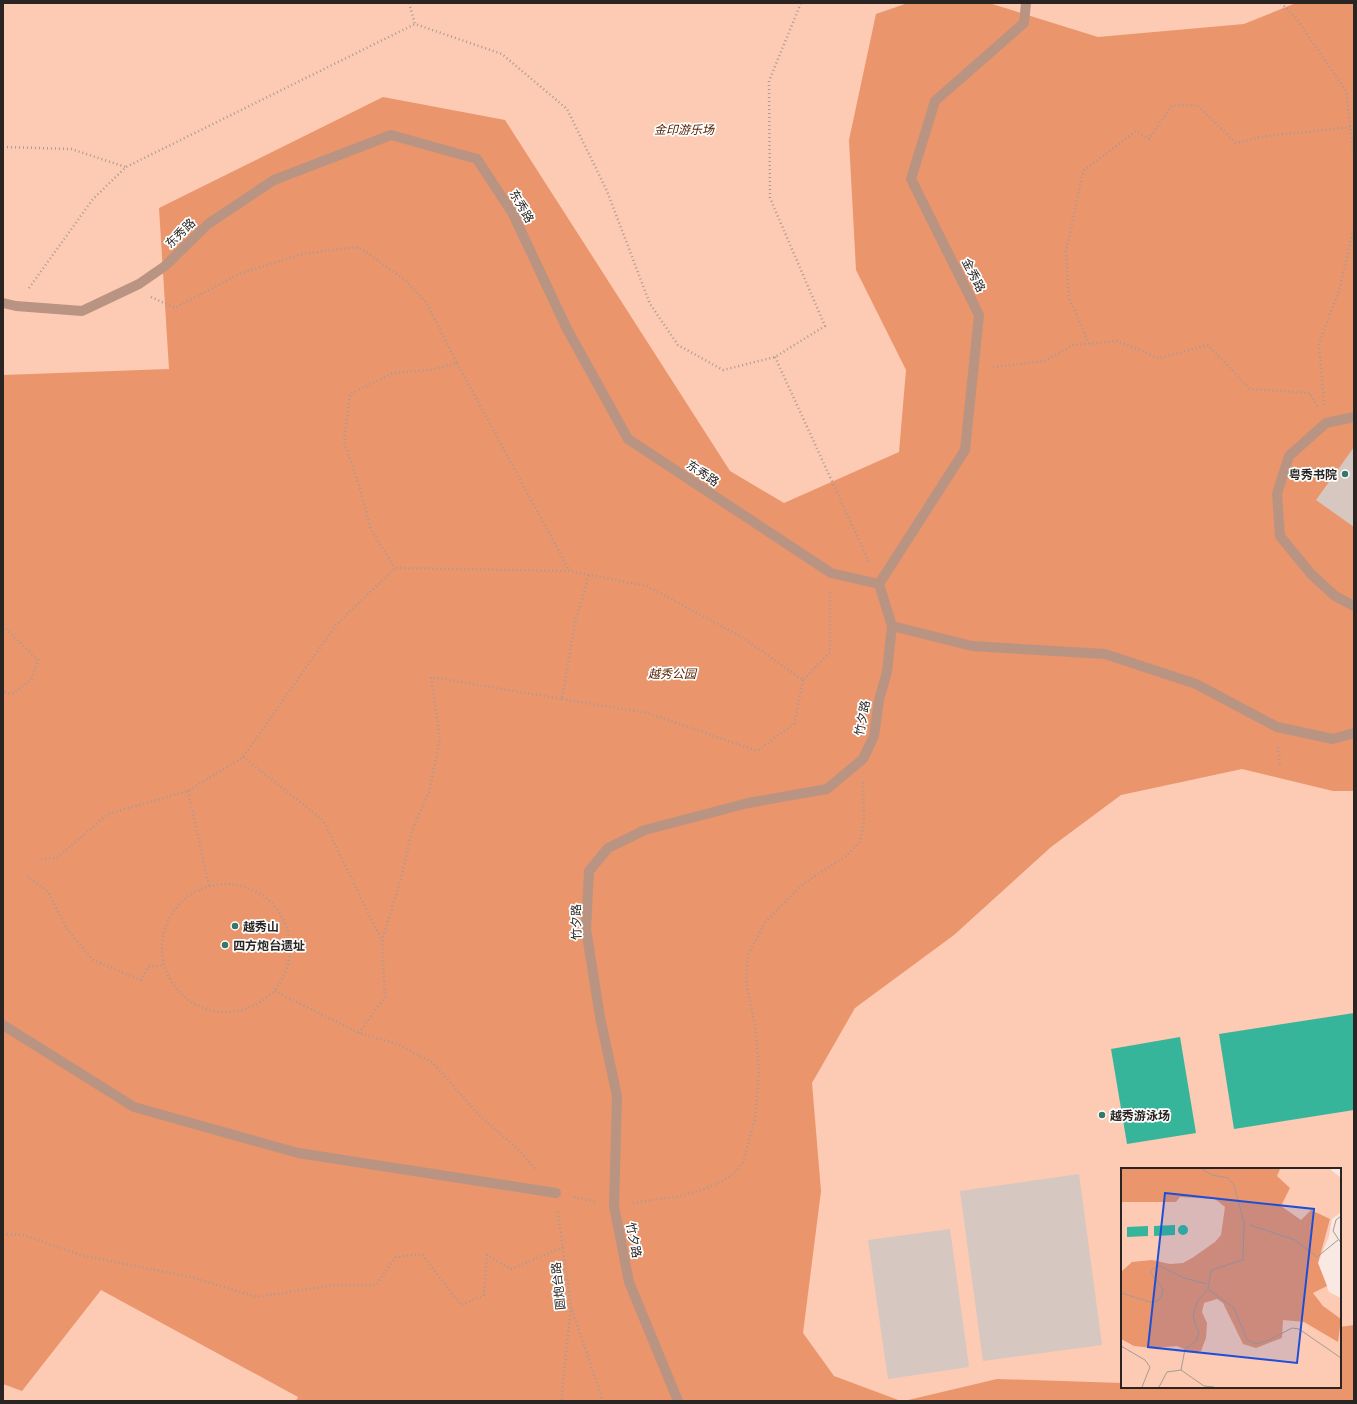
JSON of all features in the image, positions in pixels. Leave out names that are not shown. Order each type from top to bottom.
[{"type":"street","name":"金秀路","points":[[879,584],[965,450],[980,315],[911,179],[935,101],[1024,23],[1026,3]]},
{"type":"street","name":"东秀路","points":[[3,303],[16,306],[82,311],[139,284],[166,266],[208,224],[274,180],[391,135],[477,159],[513,214],[567,329],[628,439],[830,573],[879,584]]},
{"type":"street","points":[[1354,417],[1326,423],[1289,456],[1277,494],[1280,536],[1311,574],[1335,596],[1354,606]]},
{"type":"street","points":[[879,584],[892,626],[972,646],[1105,654],[1196,684],[1277,727],[1333,739],[1354,733]]},
{"type":"street","name":"竹夕路","points":[[678,1401],[629,1282],[614,1206],[617,1096],[600,1017],[586,929],[589,871],[608,848],[645,830],[748,803],[827,789],[863,759],[874,736],[879,700],[887,672],[892,626]]},
{"type":"street","points":[[3,1024],[134,1107],[298,1154],[556,1193]]},
{"type":"path","points":[[409,3],[415,24]]},
{"type":"path","points":[[16,306],[93,199],[126,167],[415,24],[502,54],[567,109],[607,191],[650,304],[678,344],[723,370],[775,356],[826,326],[770,198],[769,81],[801,3]]},
{"type":"path","points":[[1281,3],[1296,18],[1346,91],[1354,158]]},
{"type":"path","points":[[1089,344],[1069,298],[1066,252],[1083,171],[1136,131],[1148,139],[1172,105],[1197,104],[1236,143],[1260,137],[1350,127],[1354,128]]},
{"type":"path","points":[[3,147],[71,149],[126,167]]},
{"type":"path","points":[[1326,423],[1320,344],[1339,290],[1354,227]]},
{"type":"path","points":[[139,284],[150,297],[175,308],[239,274],[302,254],[359,247],[405,280],[426,302],[457,363],[569,571]]},
{"type":"path","points":[[974,370],[1045,361],[1073,345],[1117,341],[1159,358],[1208,345],[1250,389],[1310,394],[1326,423]]},
{"type":"path","points":[[775,356],[879,584]]},
{"type":"path","points":[[396,568],[371,530],[359,486],[344,442],[350,394],[394,373],[431,370],[457,363]]},
{"type":"path","points":[[41,859],[57,858],[108,814],[188,791],[243,757],[336,625],[396,568],[569,571],[647,586],[740,636],[803,680]]},
{"type":"path","points":[[359,1033],[385,997],[382,940],[402,875],[412,830],[429,792],[440,738],[431,677],[648,713],[757,751],[794,724],[803,680],[830,652],[830,573]]},
{"type":"path","points":[[562,699],[575,622],[589,575]]},
{"type":"path","points":[[3,626],[38,660],[30,680],[12,694],[3,691]]},
{"type":"path","points":[[243,757],[323,820],[382,940]]},
{"type":"path","points":[[275,991],[359,1033],[398,1044],[433,1063],[479,1115],[520,1151],[556,1193],[614,1206],[681,1196],[707,1188],[731,1176],[743,1163],[755,1118],[759,1072],[755,1025],[746,983],[748,955],[766,921],[804,883],[846,856],[860,842],[864,821],[863,759]]},
{"type":"path","points":[[188,791],[209,886]]},
{"type":"path","points":[[27,876],[48,892],[67,929],[93,960],[141,980],[148,966],[164,965]]},
{"type":"path","points":[[230,883],[250,887],[268,898],[282,914],[290,933],[291,954],[286,974],[275,991],[259,1004],[241,1011],[214,1011],[202,1008],[185,998],[172,983],[164,965],[161,948],[163,932],[170,916],[180,902],[193,892],[209,886],[230,883]]},
{"type":"path","name":"圆炮台路","points":[[556,1193],[571,1308],[562,1401]]},
{"type":"path","points":[[3,1234],[24,1235],[80,1254],[191,1277],[257,1297],[335,1285],[376,1285],[396,1257],[422,1254],[461,1305],[484,1296],[486,1255],[511,1269],[563,1247]]},
{"type":"path","points":[[571,1308],[603,1401]]},
{"type":"green space","name":"越秀公园","points":[[3,3],[1354,3],[1354,1401],[3,1401]]},
{"type":"green space","name":"越秀公园","points":[[908,3],[989,3],[1098,37],[1244,24],[1296,3],[1354,3],[1354,791],[1333,791],[1242,769],[1121,795],[1051,847],[954,935],[855,1008],[812,1083],[821,1191],[803,1333],[834,1376],[901,1401],[296,1401],[298,1397],[101,1290],[22,1391],[3,1384],[3,375],[169,369],[159,208],[383,97],[505,120],[730,471],[784,503],[899,452],[906,370],[856,270],[849,140],[876,14]]},
{"type":"green space","points":[[1354,1325],[1354,1401],[904,1401],[997,1379],[1121,1383],[1121,1388],[1341,1388],[1341,1327]]},
{"type":"shaded area","points":[[1354,1013],[1354,1110],[1234,1129],[1219,1034]]},
{"type":"shaded area","points":[[1180,1037],[1196,1133],[1127,1144],[1111,1049]]},
{"type":"building","name":"粤秀书院","points":[[1354,447],[1354,527],[1316,500]]},
{"type":"building","points":[[1079,1174],[1102,1345],[983,1361],[960,1191]]},
{"type":"building","points":[[950,1229],[969,1367],[888,1379],[868,1240]]},
{"type":"place","name":"粤秀书院","points":[[1345,474]]},
{"type":"place","name":"越秀山","points":[[235,926]]},
{"type":"place","name":"四方炮台遗址","points":[[225,945]]},
{"type":"place","name":"越秀游泳场","points":[[1102,1115]]},
{"type":"park label","name":"金印游乐场","points":[[684,129]]}]
